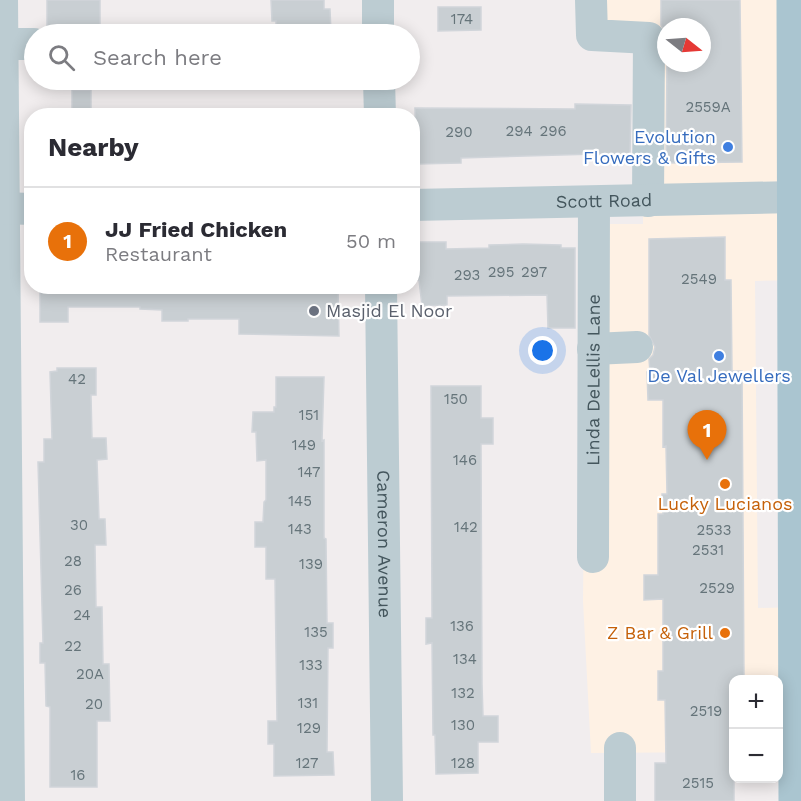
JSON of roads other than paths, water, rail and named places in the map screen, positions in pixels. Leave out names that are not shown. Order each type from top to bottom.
[{"type":"main road","points":[[793,0],[794,197],[798,272],[795,801]]},
{"type":"street","points":[[2,0],[1,44],[11,208],[9,801]]},
{"type":"street","points":[[378,0],[378,24]]},
{"type":"street","points":[[591,0],[592,35],[649,38],[648,201]]},
{"type":"street","points":[[1,44],[24,44]]},
{"type":"street","points":[[379,90],[380,108]]},
{"type":"street","name":"Scott Road","points":[[420,205],[794,197]]},
{"type":"street","name":"Linda DeLellis Lane","points":[[592,557],[594,202]]},
{"type":"street","name":"Cameron Avenue","points":[[381,294],[387,801]]},
{"type":"street","points":[[593,349],[637,347]]},
{"type":"street","points":[[620,748],[620,801]]},
{"type":"place","name":"Evolution Flowers & Gifts","points":[[728,147]]},
{"type":"place","name":"Masjid El Noor","points":[[314,311]]},
{"type":"place","name":"De Val Jewellers","points":[[719,356]]},
{"type":"place","name":"JJ Fried Chicken","points":[[707,460]]},
{"type":"place","name":"Lucky Lucianos","points":[[725,484]]},
{"type":"place","name":"Z Bar & Grill","points":[[725,633]]}]
